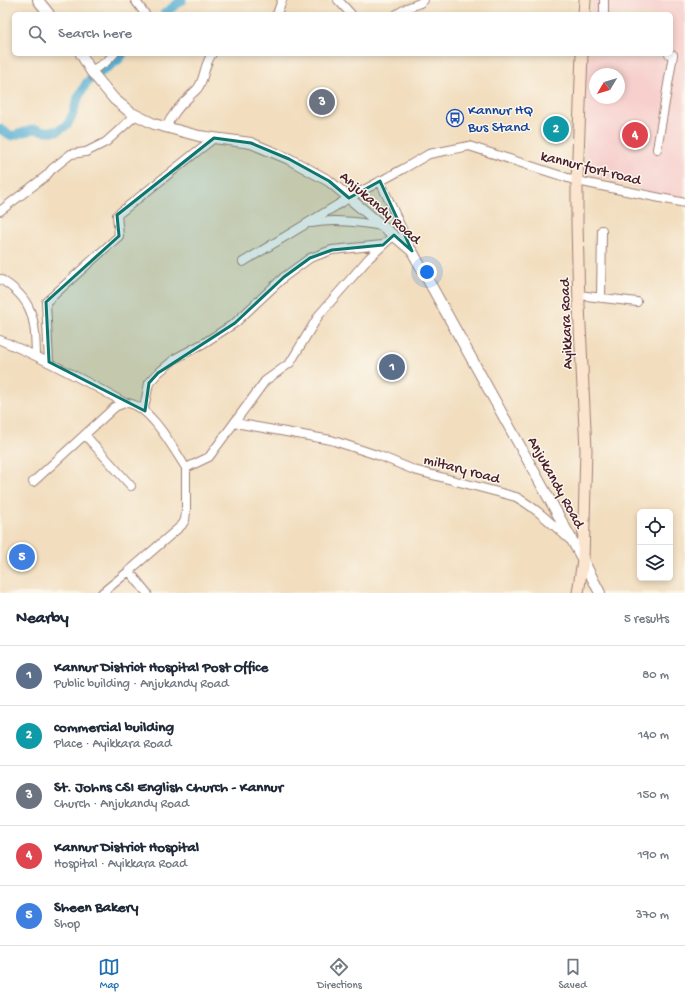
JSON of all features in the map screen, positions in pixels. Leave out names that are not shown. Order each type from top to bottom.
[{"type":"main road","points":[[584,12],[585,0]]},
{"type":"main road","name":"Ayikkara Road","points":[[578,593],[584,560],[586,450],[578,295],[577,181],[582,56]]},
{"type":"street","points":[[38,0],[47,12]]},
{"type":"street","points":[[135,0],[144,12]]},
{"type":"street","points":[[278,12],[282,0]]},
{"type":"street","points":[[338,0],[349,12]]},
{"type":"street","points":[[400,12],[424,0]]},
{"type":"street","points":[[604,0],[604,12]]},
{"type":"street","name":"Anjukandy Road","points":[[82,56],[91,71],[114,99],[136,115],[154,124],[199,136],[251,143],[289,159],[329,182],[412,251],[584,560],[600,593]]},
{"type":"street","points":[[91,71],[106,62],[112,56]]},
{"type":"street","points":[[166,127],[177,108],[197,89],[203,79],[206,64],[211,56]]},
{"type":"street","points":[[657,149],[673,56]]},
{"type":"street","points":[[0,211],[42,179],[71,154],[86,152],[106,142],[136,115]]},
{"type":"street","points":[[49,362],[46,302],[119,236],[117,215],[214,138]]},
{"type":"street","name":"kannur fort road","points":[[243,262],[349,198],[429,154],[469,146],[577,181],[685,203]]},
{"type":"street","points":[[380,181],[412,251]]},
{"type":"street","points":[[306,224],[325,220],[382,226]]},
{"type":"street","points":[[601,298],[602,230]]},
{"type":"street","points":[[186,468],[209,457],[265,381],[290,363],[319,315],[369,258],[394,235]]},
{"type":"street","points":[[145,412],[144,408],[149,383],[158,373],[176,358],[204,343],[235,323],[284,277],[310,258],[332,250],[383,245]]},
{"type":"street","points":[[0,279],[20,293],[29,307],[35,325],[36,355]]},
{"type":"street","points":[[578,295],[637,302]]},
{"type":"street","points":[[0,340],[36,355],[125,403],[135,405],[145,412],[177,452],[186,468],[187,498],[185,520],[177,530],[102,593]]},
{"type":"street","points":[[33,482],[115,407],[125,403]]},
{"type":"street","name":"miltary road","points":[[235,423],[331,440],[380,456],[414,470],[516,497],[539,512],[574,543]]},
{"type":"street","points":[[85,435],[131,486]]},
{"type":"street","points":[[129,571],[147,593]]},
{"type":"highlighted area","points":[[214,138],[251,143],[289,159],[329,181],[349,198],[380,181],[412,251],[394,235],[383,245],[332,250],[310,258],[284,277],[235,323],[158,373],[149,383],[145,411],[49,362],[46,302],[119,236],[117,215]]},
{"type":"shaded area","points":[[593,0],[685,0],[685,198],[649,192],[585,172],[585,73],[587,56],[673,56],[673,12],[591,12]]},
{"type":"waterway","points":[[167,12],[182,0]]},
{"type":"waterway","points":[[0,129],[12,136],[34,129],[58,131],[67,125],[73,114],[78,98],[87,82],[121,56]]},
{"type":"place","name":"St. Johns CSI English Church - Kannur","points":[[322,102]]},
{"type":"place","name":"Kannur HQ Bus Stand","points":[[455,118]]},
{"type":"place","name":"commercial building","points":[[556,129]]},
{"type":"place","name":"Kannur District Hospital","points":[[635,135]]},
{"type":"place","name":"Kannur District Hospital Post Office","points":[[392,367]]},
{"type":"place","name":"Sheen Bakery","points":[[22,557]]}]
